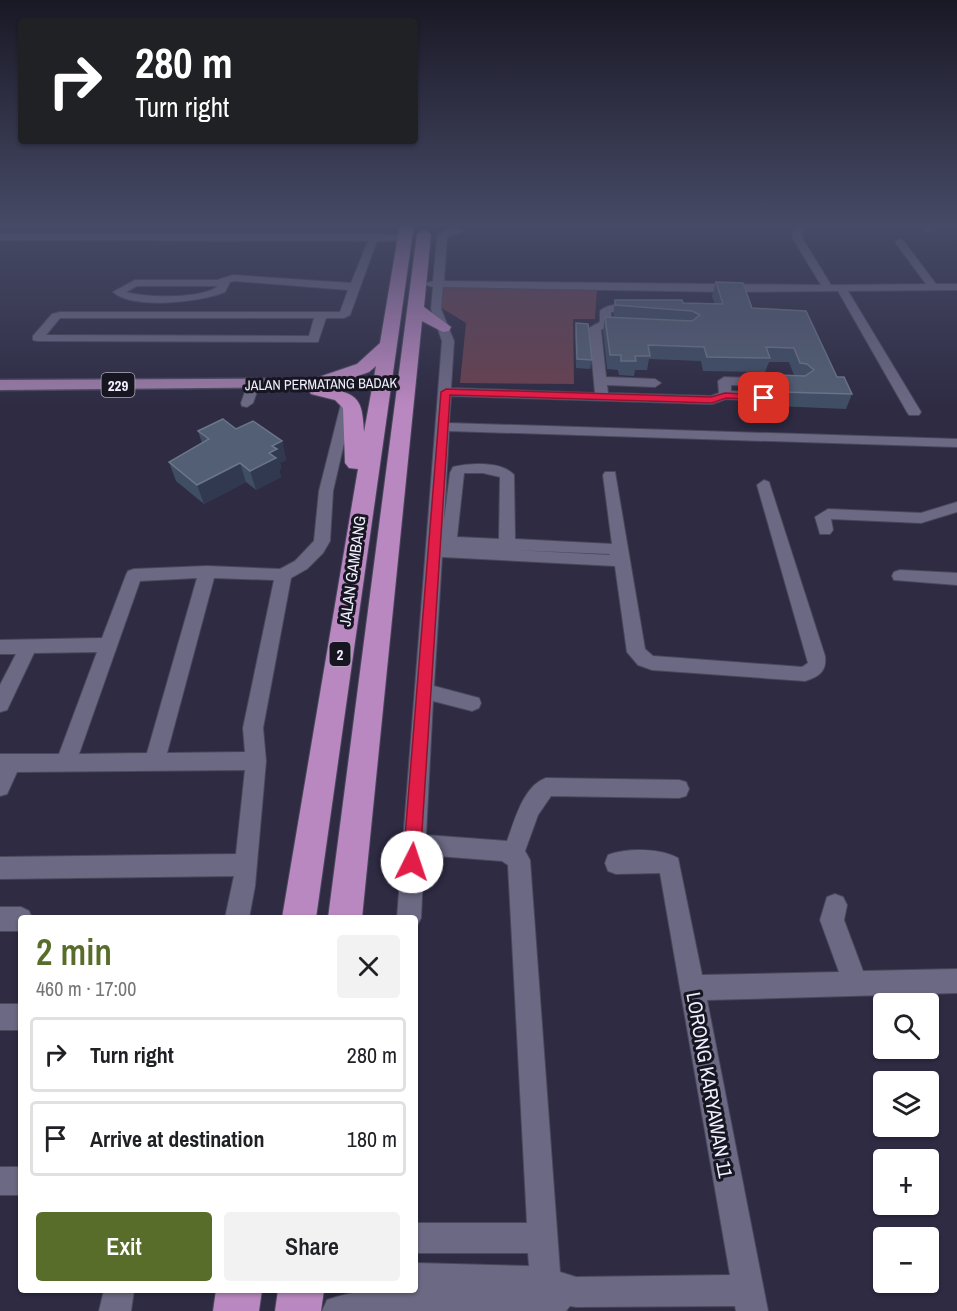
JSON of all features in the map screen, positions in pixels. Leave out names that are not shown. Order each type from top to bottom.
[{"type":"highway","name":"JALAN GAMBANG","points":[[345,915],[393,387],[388,345],[397,285]]},
{"type":"highway","name":"JALAN GAMBANG","points":[[299,915],[357,536],[393,387],[415,309],[417,285]]},
{"type":"highway","points":[[415,309],[443,327]]},
{"type":"highway","points":[[319,386],[363,368],[388,345]]},
{"type":"highway","points":[[319,386],[348,400],[355,413],[357,536]]},
{"type":"highway","points":[[236,1311],[239,1293]]},
{"type":"highway","points":[[298,1311],[301,1293]]},
{"type":"main road","name":"JALAN PERMATANG BADAK","points":[[0,385],[236,385],[251,391],[319,386],[393,387]]},
{"type":"street","points":[[128,285],[118,292],[130,297],[199,297],[221,290],[223,285]]},
{"type":"street","points":[[321,315],[314,340],[38,339],[56,316],[60,315],[347,314],[356,287],[331,285]]},
{"type":"street","points":[[409,915],[424,691],[440,544],[448,341],[436,309],[438,285]]},
{"type":"street","points":[[555,285],[957,287]]},
{"type":"street","points":[[833,285],[914,412]]},
{"type":"street","points":[[602,397],[595,327],[606,322],[608,309],[643,310]]},
{"type":"street","points":[[177,339],[190,315]]},
{"type":"street","points":[[602,324],[615,326]]},
{"type":"street","points":[[601,381],[655,383]]},
{"type":"street","points":[[446,392],[712,400],[725,395],[766,397],[764,383],[800,384]]},
{"type":"street","points":[[66,761],[136,574],[207,572],[283,576],[310,557],[322,541],[326,491],[348,400]]},
{"type":"street","points":[[444,427],[957,443]]},
{"type":"street","points":[[440,544],[457,473],[458,470],[465,469],[499,471],[507,475],[507,544]]},
{"type":"street","points":[[610,476],[636,652],[644,660],[652,663],[793,674],[812,671],[816,666],[816,656],[764,485]]},
{"type":"street","points":[[825,530],[823,517],[828,514],[921,518],[957,507]]},
{"type":"street","points":[[440,544],[507,544],[612,549],[622,555]]},
{"type":"street","points":[[440,544],[613,561],[622,555]]},
{"type":"street","points":[[155,761],[207,572]]},
{"type":"street","points":[[238,915],[244,886],[244,865],[256,761],[253,728],[283,576]]},
{"type":"street","points":[[900,576],[957,579]]},
{"type":"street","points":[[0,647],[109,645]]},
{"type":"street","points":[[0,704],[29,646]]},
{"type":"street","points":[[424,691],[472,703]]},
{"type":"street","points":[[0,787],[5,763],[256,761]]},
{"type":"street","points":[[513,854],[531,808],[538,794],[546,786],[680,789]]},
{"type":"street","points":[[413,844],[506,851],[519,860],[546,1299]]},
{"type":"street","name":"LORONG KARYAWAN 11","points":[[616,862],[663,862],[670,866],[750,1301]]},
{"type":"street","points":[[0,868],[244,865]]},
{"type":"street","points":[[835,906],[832,920],[856,984]]},
{"type":"street","points":[[0,919],[18,919]]},
{"type":"street","points":[[693,988],[956,984]]},
{"type":"street","points":[[0,1017],[18,1017]]},
{"type":"street","points":[[0,1181],[18,1181]]},
{"type":"street","points":[[418,1238],[542,1238]]},
{"type":"street","points":[[418,1278],[546,1299]]},
{"type":"street","points":[[338,1311],[357,1306],[386,1308],[546,1299],[576,1292],[750,1301]]},
{"type":"street","points":[[114,1311],[118,1293]]},
{"type":"shaded area","points":[[444,286],[597,289],[595,319],[573,319],[574,384],[460,383],[466,323],[440,307]]},
{"type":"building","points":[[717,285],[744,285],[752,308],[806,311],[837,377],[844,377],[852,394],[781,392],[779,375],[805,376],[814,370],[807,364],[800,363],[794,348],[766,347],[770,358],[707,357],[704,347],[648,345],[650,356],[635,356],[636,361],[621,361],[621,355],[610,355],[605,317],[692,321],[700,315],[692,311],[615,305],[615,300],[682,300],[683,303],[723,304]]},
{"type":"building","points":[[576,323],[588,324],[592,360],[577,359]]},
{"type":"building","points":[[223,419],[236,429],[253,421],[282,441],[272,446],[277,449],[269,453],[276,458],[250,471],[240,463],[197,485],[169,462],[209,439],[198,431]]},
{"type":"route","points":[[412,862],[446,392],[712,400],[725,395],[764,398]]}]
